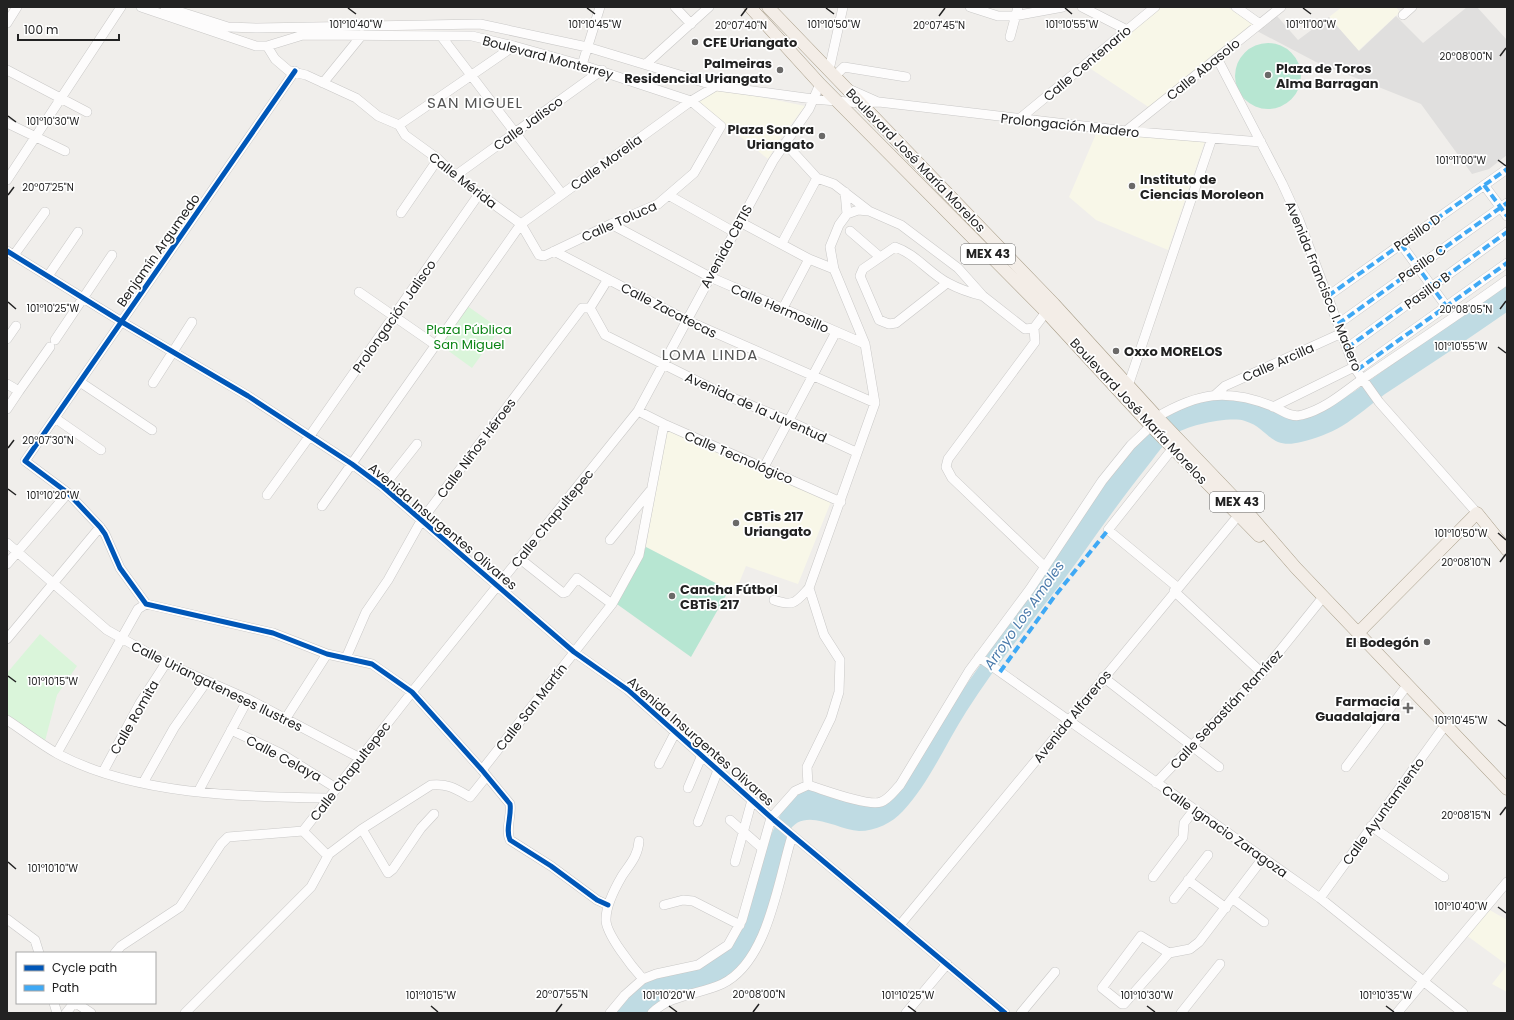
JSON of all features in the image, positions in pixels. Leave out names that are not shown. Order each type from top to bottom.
[{"type":"main road","name":"Boulevard José María Morelos","points":[[750,7],[835,100],[1125,390]]},
{"type":"main road","name":"Boulevard José María Morelos","points":[[768,7],[1054,304],[1125,390],[1173,444],[1241,512],[1285,560],[1296,568],[1324,596]]},
{"type":"main road","points":[[820,84],[820,77],[823,72],[832,73]]},
{"type":"main road","points":[[835,100],[842,96],[847,88]]},
{"type":"main road","points":[[1359,632],[1477,514]]},
{"type":"main road","name":"Avenida Francisco I. Madero","points":[[1477,514],[1507,550]]},
{"type":"main road","name":"MEX 43","points":[[1324,596],[1507,789]]},
{"type":"street","points":[[7,23],[17,7]]},
{"type":"street","points":[[7,180],[121,7]]},
{"type":"street","name":"Boulevard Monterrey","points":[[141,7],[256,46],[270,45],[303,35],[472,36],[582,64],[691,101]]},
{"type":"street","name":"Boulevard Monterrey","points":[[165,7],[228,27],[272,28],[480,24],[587,47],[716,86],[813,99],[860,103]]},
{"type":"street","points":[[582,64],[600,7]]},
{"type":"street","points":[[675,7],[691,24]]},
{"type":"street","points":[[646,64],[710,7]]},
{"type":"street","points":[[832,73],[843,7]]},
{"type":"street","points":[[970,7],[998,16],[1014,16],[1063,7]]},
{"type":"street","points":[[1010,37],[1014,16],[1018,7]]},
{"type":"street","points":[[1082,7],[1127,30]]},
{"type":"street","name":"Calle Centenario","points":[[1018,120],[1155,7]]},
{"type":"street","points":[[1236,7],[1260,24]]},
{"type":"street","name":"Calle Abasolo","points":[[1126,131],[1281,7]]},
{"type":"street","points":[[1403,15],[1412,7]]},
{"type":"street","points":[[256,46],[252,38],[253,33],[257,28]]},
{"type":"street","points":[[272,28],[276,36],[270,45],[275,60],[283,67],[356,98],[378,116],[399,125],[514,46]]},
{"type":"street","points":[[323,83],[362,35]]},
{"type":"street","points":[[441,36],[562,194]]},
{"type":"street","name":"Avenida Francisco I. Madero","points":[[1217,58],[1261,142],[1299,220],[1347,348],[1356,368],[1379,402],[1477,514]]},
{"type":"street","points":[[832,73],[844,67],[906,77]]},
{"type":"street","points":[[7,70],[87,112]]},
{"type":"street","name":"Calle Jalisco","points":[[454,176],[602,70]]},
{"type":"street","name":"Benjamín Argumedo","points":[[68,493],[24,461],[295,71]]},
{"type":"street","points":[[699,81],[704,90],[702,95]]},
{"type":"street","name":"Avenida CBTIS","points":[[638,411],[734,232],[785,143],[809,108],[820,84]]},
{"type":"street","points":[[691,101],[716,86]]},
{"type":"street","name":"Prolongación Madero","points":[[847,88],[879,102]]},
{"type":"street","name":"Calle Morelia","points":[[322,506],[434,344],[521,224],[691,101]]},
{"type":"street","name":"Calle Toluca","points":[[540,255],[544,256],[610,224],[658,204],[670,196],[694,172],[721,126],[691,101]]},
{"type":"street","name":"Prolongación Madero","points":[[860,103],[879,102],[1018,120],[1126,131],[1261,142]]},
{"type":"street","points":[[7,122],[64,151]]},
{"type":"street","name":"Calle Mérida","points":[[399,125],[405,135],[438,159],[454,176],[521,224],[540,255]]},
{"type":"street","points":[[1125,390],[1212,138]]},
{"type":"street","points":[[785,143],[817,178],[834,184],[870,211],[901,225],[958,268],[983,296],[1025,329],[1034,328]]},
{"type":"street","points":[[401,213],[438,159]]},
{"type":"street","name":"Pasillo D","points":[[1328,296],[1507,169]]},
{"type":"street","points":[[782,243],[817,178]]},
{"type":"street","points":[[1484,185],[1504,206],[1507,216]]},
{"type":"street","points":[[845,192],[847,214]]},
{"type":"street","name":"Prolongación Jalisco","points":[[267,495],[479,194]]},
{"type":"street","points":[[670,196],[734,232]]},
{"type":"street","name":"Pasillo C","points":[[1338,324],[1417,266],[1504,206]]},
{"type":"street","points":[[774,600],[786,604],[793,604],[809,588],[841,502],[856,452],[875,403],[865,344],[834,269],[830,247],[839,225],[847,214],[858,210],[870,211]]},
{"type":"street","points":[[10,253],[45,212]]},
{"type":"street","points":[[740,222],[782,243],[809,259],[834,269]]},
{"type":"street","name":"Calle Hermosillo","points":[[610,224],[710,277],[865,344]]},
{"type":"street","points":[[850,230],[880,257]]},
{"type":"street","points":[[48,276],[78,232]]},
{"type":"street","name":"Pasillo B","points":[[1347,348],[1507,232]]},
{"type":"street","points":[[1401,244],[1433,286],[1446,306]]},
{"type":"street","points":[[947,283],[896,323],[889,324],[879,320],[860,276],[863,269],[895,247],[905,250],[947,283],[971,293],[983,296]]},
{"type":"street","name":"Calle Zacatecas","points":[[554,251],[686,320],[875,403]]},
{"type":"street","name":"Avenida Insurgentes Olivares","points":[[10,253],[122,322],[248,396],[352,464],[383,487],[574,652],[628,690],[676,731],[791,835]]},
{"type":"street","points":[[7,409],[84,299],[112,256]]},
{"type":"street","points":[[783,308],[809,259]]},
{"type":"street","points":[[1273,407],[1356,368],[1507,263]]},
{"type":"street","name":"Calle Niños Héroes","points":[[346,658],[366,612],[388,580],[421,521],[608,279]]},
{"type":"street","points":[[610,1013],[626,994],[643,979],[656,974],[698,965],[728,945],[740,925],[772,819],[795,791],[808,785],[860,801],[880,802],[890,796],[900,785],[969,671],[1030,589],[1102,481],[1131,445],[1155,423],[1195,398],[1215,395],[1239,397],[1273,407],[1287,415],[1301,415],[1327,405],[1507,280]]},
{"type":"street","points":[[359,292],[434,344]]},
{"type":"street","name":"Avenida de la Juventud","points":[[586,308],[605,335],[723,394],[789,421],[856,452]]},
{"type":"street","points":[[1044,566],[952,478],[946,467],[948,459],[1035,342],[1034,328],[1046,312]]},
{"type":"street","points":[[153,383],[192,322]]},
{"type":"street","points":[[7,339],[16,326]]},
{"type":"street","points":[[764,467],[814,376],[836,332]]},
{"type":"street","name":"Calle Arcilla","points":[[1215,395],[1225,386],[1342,333]]},
{"type":"street","points":[[80,382],[152,430]]},
{"type":"street","points":[[7,384],[19,391]]},
{"type":"street","name":"Calle Tecnológico","points":[[638,411],[664,424],[841,502]]},
{"type":"street","name":"Calle Chapultepec","points":[[303,832],[327,798],[638,411]]},
{"type":"street","points":[[55,418],[101,450]]},
{"type":"street","name":"Calle San Martín","points":[[362,829],[431,785],[441,784],[452,786],[470,797],[484,773],[574,652],[612,604],[639,555],[664,424]]},
{"type":"street","points":[[383,487],[417,444]]},
{"type":"street","points":[[1173,444],[1108,530],[1175,589],[1262,673]]},
{"type":"street","points":[[610,540],[651,490]]},
{"type":"street","points":[[7,564],[68,493],[106,534],[120,568],[146,604],[273,633],[327,654],[372,664],[412,692],[510,804],[511,810],[508,836],[510,840],[551,866],[597,900],[608,905]]},
{"type":"street","name":"Avenida Alfareros","points":[[900,925],[1175,589],[1241,512]]},
{"type":"street","points":[[7,639],[100,528]]},
{"type":"street","name":"Calle Uriangateneses Ilustres","points":[[7,543],[107,630],[121,639],[166,663],[248,699],[360,758]]},
{"type":"street","points":[[519,558],[563,593],[566,592],[577,578],[612,604]]},
{"type":"street","points":[[808,785],[807,766],[831,718],[839,692],[840,660],[824,635],[809,588]]},
{"type":"street","name":"Calle Sebastián Ramírez","points":[[1156,783],[1262,673],[1324,596]]},
{"type":"street","points":[[57,753],[138,609],[146,604]]},
{"type":"street","points":[[286,718],[327,654]]},
{"type":"street","name":"Calle Ignacio Zaragoza","points":[[980,658],[1320,898],[1424,980],[1463,1013]]},
{"type":"street","name":"Calle Romita","points":[[103,772],[140,703],[166,663]]},
{"type":"street","points":[[1104,677],[1219,767]]},
{"type":"street","points":[[143,783],[174,728],[208,681]]},
{"type":"street","points":[[1346,767],[1408,684]]},
{"type":"street","points":[[198,792],[248,699]]},
{"type":"street","points":[[7,720],[57,753],[103,772],[143,783],[198,792],[263,798],[327,798]]},
{"type":"street","name":"Calle Ayuntamiento","points":[[1320,898],[1446,724]]},
{"type":"street","name":"Calle Celaya","points":[[231,730],[280,754],[336,788]]},
{"type":"street","points":[[658,764],[676,731]]},
{"type":"street","points":[[688,788],[702,755]]},
{"type":"street","points":[[698,822],[718,770]]},
{"type":"street","points":[[735,862],[752,800]]},
{"type":"street","points":[[1153,877],[1182,837],[1184,823],[1194,810]]},
{"type":"street","points":[[185,1013],[311,887],[329,854],[362,829],[388,873],[393,869],[420,828],[434,814]]},
{"type":"street","points":[[730,820],[762,848]]},
{"type":"street","points":[[1371,826],[1444,877]]},
{"type":"street","points":[[116,952],[121,946],[180,908],[221,844],[228,837],[303,832],[325,853],[329,854]]},
{"type":"street","points":[[652,1013],[668,1001],[713,988],[735,975],[746,964],[764,933],[791,835],[1005,1013]]},
{"type":"street","points":[[639,841],[638,852],[621,878],[608,905],[605,921],[613,937],[631,965],[643,979]]},
{"type":"street","points":[[1174,899],[1208,855]]},
{"type":"street","points":[[1169,953],[1141,936],[1102,988],[1124,1004],[1169,953],[1190,949],[1199,942],[1263,858]]},
{"type":"street","points":[[1188,880],[1226,908]]},
{"type":"street","points":[[1397,1013],[1507,882]]},
{"type":"street","points":[[1233,899],[1264,922]]},
{"type":"street","points":[[664,905],[683,900],[694,901],[740,925]]},
{"type":"street","points":[[7,919],[35,940],[39,952]]},
{"type":"street","points":[[906,1013],[947,964]]},
{"type":"street","points":[[1181,1013],[1220,964]]},
{"type":"street","points":[[1021,1013],[1055,972]]},
{"type":"street","points":[[66,1013],[74,1004]]},
{"type":"street","points":[[77,1004],[91,1013]]},
{"type":"shaded area","points":[[1160,7],[1227,7],[1256,25],[1150,108],[1088,67]]},
{"type":"shaded area","points":[[1342,7],[1396,7],[1400,12],[1358,51],[1329,17]]},
{"type":"shaded area","points":[[1467,7],[1477,7],[1507,40],[1507,155],[1489,169],[1472,174],[1421,104],[1316,62],[1257,31],[1277,16],[1298,40],[1329,17],[1359,51],[1396,16],[1423,43]]},
{"type":"shaded area","points":[[714,89],[805,106],[780,139],[768,159],[696,101]]},
{"type":"shaded area","name":"Instituto de Ciencias Moroleon","points":[[1096,134],[1205,141],[1168,250],[1096,220],[1069,197]]},
{"type":"shaded area","name":"CBTis 217 Uriangato","points":[[666,427],[832,499],[798,584],[746,566],[735,593],[646,547]]},
{"type":"shaded area","points":[[1488,909],[1507,920],[1507,965],[1466,935]]},
{"type":"shaded area","points":[[1507,965],[1507,992],[1492,984]]},
{"type":"green space","name":"Plaza de Toros Alma Barragan","points":[[1262,43],[1274,43],[1286,48],[1296,58],[1301,70],[1299,89],[1286,104],[1274,109],[1262,109],[1250,104],[1240,94],[1235,82],[1235,70],[1240,58],[1250,48]]},
{"type":"green space","name":"Plaza Pública San Miguel","points":[[466,305],[500,329],[472,368],[439,344]]},
{"type":"green space","name":"Cancha Fútbol CBTis 217","points":[[646,547],[729,590],[691,657],[614,602]]},
{"type":"green space","points":[[40,634],[77,666],[57,695],[45,741],[7,714],[7,673]]},
{"type":"water","name":"Arroyo Los Amoles","points":[[1507,282],[1507,312],[1385,394],[1359,415],[1333,431],[1301,442],[1290,444],[1276,441],[1253,424],[1245,421],[1230,420],[1209,422],[1188,428],[1174,435],[1163,446],[1128,491],[1065,578],[992,673],[958,725],[929,776],[903,811],[889,823],[872,830],[865,831],[850,830],[821,821],[811,820],[802,821],[794,825],[788,833],[762,932],[740,966],[725,978],[712,984],[658,1002],[647,1013],[612,1013],[644,983],[654,978],[697,968],[731,946],[764,850],[784,807],[795,793],[808,788],[881,806],[983,661],[1119,461],[1175,408],[1208,397],[1253,402],[1286,416],[1329,407],[1355,391]]},
{"type":"marked path","points":[[1328,296],[1507,169]]},
{"type":"marked path","points":[[1484,185],[1507,216]]},
{"type":"marked path","points":[[1338,324],[1507,203]]},
{"type":"marked path","points":[[1347,348],[1507,232]]},
{"type":"marked path","points":[[1401,244],[1446,306]]},
{"type":"marked path","points":[[1357,370],[1507,263]]},
{"type":"marked path","points":[[1000,672],[1054,597],[1108,530]]},
{"type":"cycle path","points":[[295,71],[25,461],[68,493],[100,527],[105,534],[120,568],[146,604],[273,633],[327,654],[372,664],[412,692],[482,770],[510,804],[508,827],[510,840],[551,866],[597,900],[608,905]]},
{"type":"cycle path","points":[[7,251],[122,322],[248,396],[352,464],[383,487],[574,652],[628,690],[774,820],[1005,1013]]},
{"type":"place","name":"CFE Uriangato","points":[[695,42]]},
{"type":"place","name":"Palmeiras Residencial Uriangato","points":[[780,70]]},
{"type":"place","name":"Plaza de Toros Alma Barragan","points":[[1268,75]]},
{"type":"place","name":"Plaza Sonora Uriangato","points":[[822,136]]},
{"type":"place","name":"Instituto de Ciencias Moroleon","points":[[1132,186]]},
{"type":"place","name":"Oxxo MORELOS","points":[[1116,351]]},
{"type":"place","name":"CBTis 217 Uriangato","points":[[736,523]]},
{"type":"place","name":"Cancha Fútbol CBTis 217","points":[[672,596]]},
{"type":"place","name":"El Bodegón","points":[[1427,642]]},
{"type":"place","name":"Farmacia Guadalajara","points":[[1408,708]]},
{"type":"district","name":"SAN MIGUEL","points":[[475,103]]},
{"type":"district","name":"LOMA LINDA","points":[[710,355]]}]
